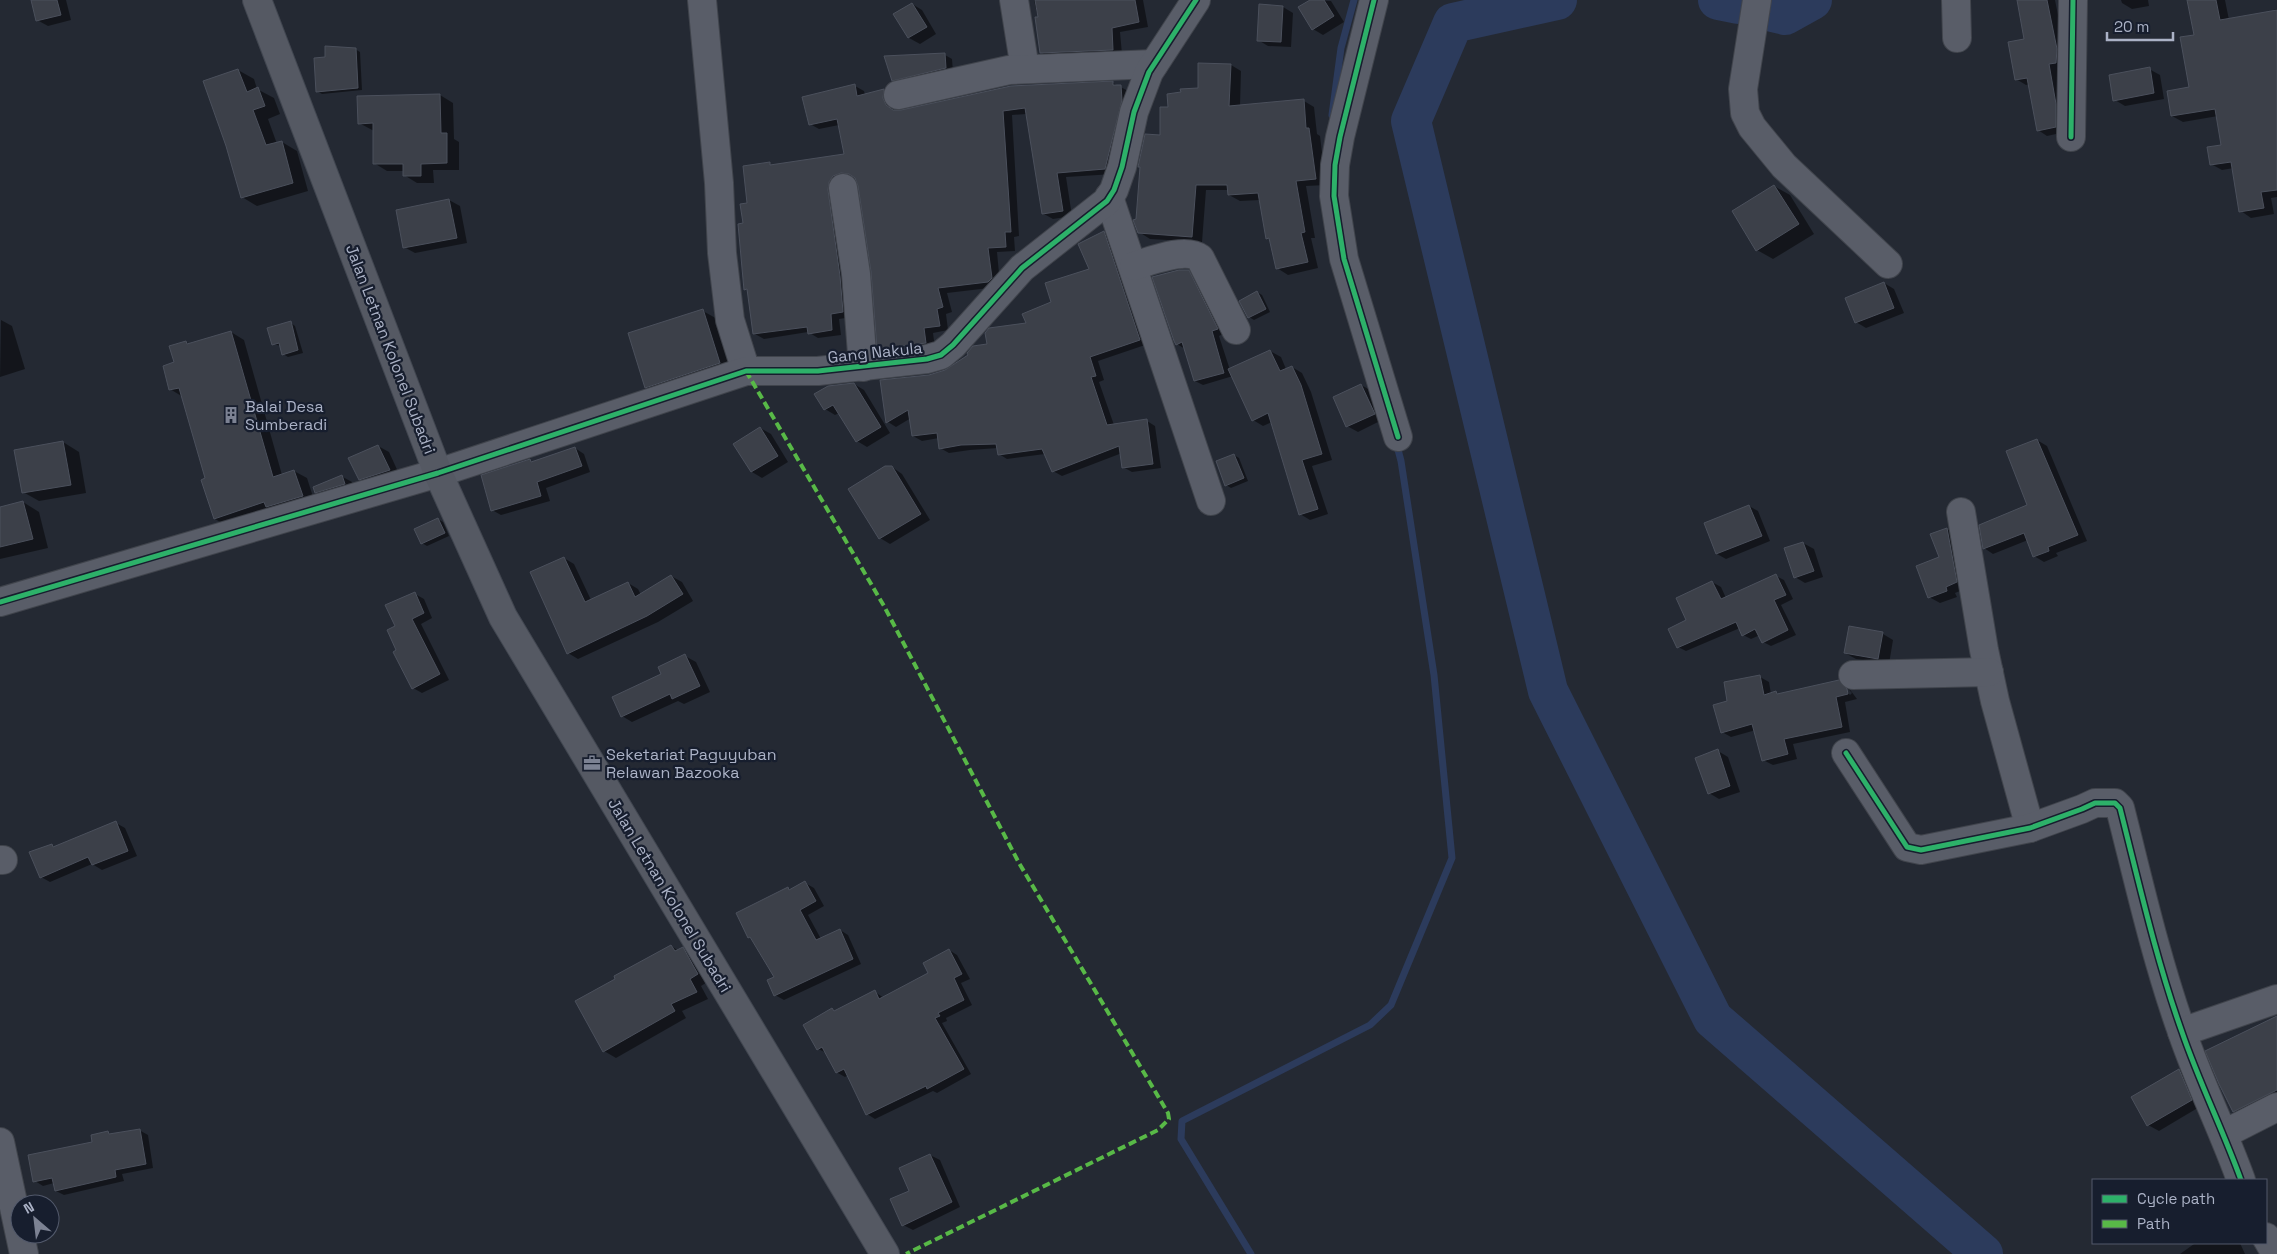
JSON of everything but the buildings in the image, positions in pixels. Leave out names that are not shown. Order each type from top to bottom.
[{"type":"main road","name":"Jalan Letnan Kolonel Subadri","points":[[257,0],[438,473],[503,617],[885,1254]]},
{"type":"street","points":[[702,0],[719,183],[722,253],[730,320],[746,371]]},
{"type":"street","points":[[1014,0],[1025,69]]},
{"type":"street","name":"Gang Nakula","points":[[0,602],[438,473],[746,371],[792,372],[927,360],[942,355],[1022,268],[1107,201],[1122,167],[1134,112],[1154,64],[1196,0]]},
{"type":"street","points":[[1374,0],[1340,138],[1335,165],[1334,196],[1344,259],[1398,437]]},
{"type":"street","points":[[1757,0],[1743,89],[1745,113],[1752,127],[1784,166],[1888,264]]},
{"type":"street","points":[[1956,0],[1958,38]]},
{"type":"street","points":[[2071,137],[2073,0]]},
{"type":"street","points":[[898,95],[1009,70],[1154,64]]},
{"type":"street","points":[[843,188],[856,274],[863,366]]},
{"type":"street","points":[[1110,196],[1211,501]]},
{"type":"street","points":[[1134,266],[1168,256],[1196,255],[1200,258],[1236,330]]},
{"type":"street","points":[[1961,512],[1989,672],[2030,828]]},
{"type":"street","points":[[1853,675],[1989,672]]},
{"type":"street","points":[[1846,754],[1907,847],[1913,850],[2030,828],[2082,809],[2095,802],[2115,803],[2120,808],[2152,935],[2182,1032],[2241,1179]]},
{"type":"street","points":[[2182,1032],[2277,999]]},
{"type":"street","points":[[2224,1134],[2277,1107]]},
{"type":"street","points":[[0,1142],[24,1254]]},
{"type":"street","points":[[2267,1239],[2276,1254]]},
{"type":"waterway","points":[[1332,115],[1341,48],[1354,0]]},
{"type":"waterway","points":[[1557,0],[1453,23],[1411,121],[1548,691],[1713,1019],[1983,1254]]},
{"type":"waterway","points":[[1718,0],[1738,4]]},
{"type":"waterway","points":[[1773,12],[1785,15],[1812,0]]},
{"type":"waterway","points":[[1251,1254],[1181,1139],[1182,1121],[1370,1025],[1391,1005],[1452,858],[1434,675],[1401,461],[1396,442]]},
{"type":"marked path","points":[[746,371],[884,606],[1019,863],[1168,1113],[1169,1119],[1158,1130],[906,1254]]},
{"type":"cycle path","points":[[0,602],[438,473],[746,371],[818,371],[927,359],[941,355],[953,345],[1022,268],[1107,201],[1114,190],[1122,167],[1134,112],[1149,72],[1196,0]]},
{"type":"cycle path","points":[[1374,0],[1340,137],[1335,165],[1334,196],[1344,259],[1398,437]]},
{"type":"cycle path","points":[[2071,137],[2073,0]]},
{"type":"cycle path","points":[[1846,753],[1907,847],[1921,850],[2030,828],[2095,803],[2115,803],[2120,808],[2164,977],[2189,1051],[2241,1179]]},
{"type":"place","name":"Balai Desa Sumberadi","points":[[231,415]]},
{"type":"place","name":"Seketariat Paguyuban Relawan Bazooka","points":[[592,763]]}]
